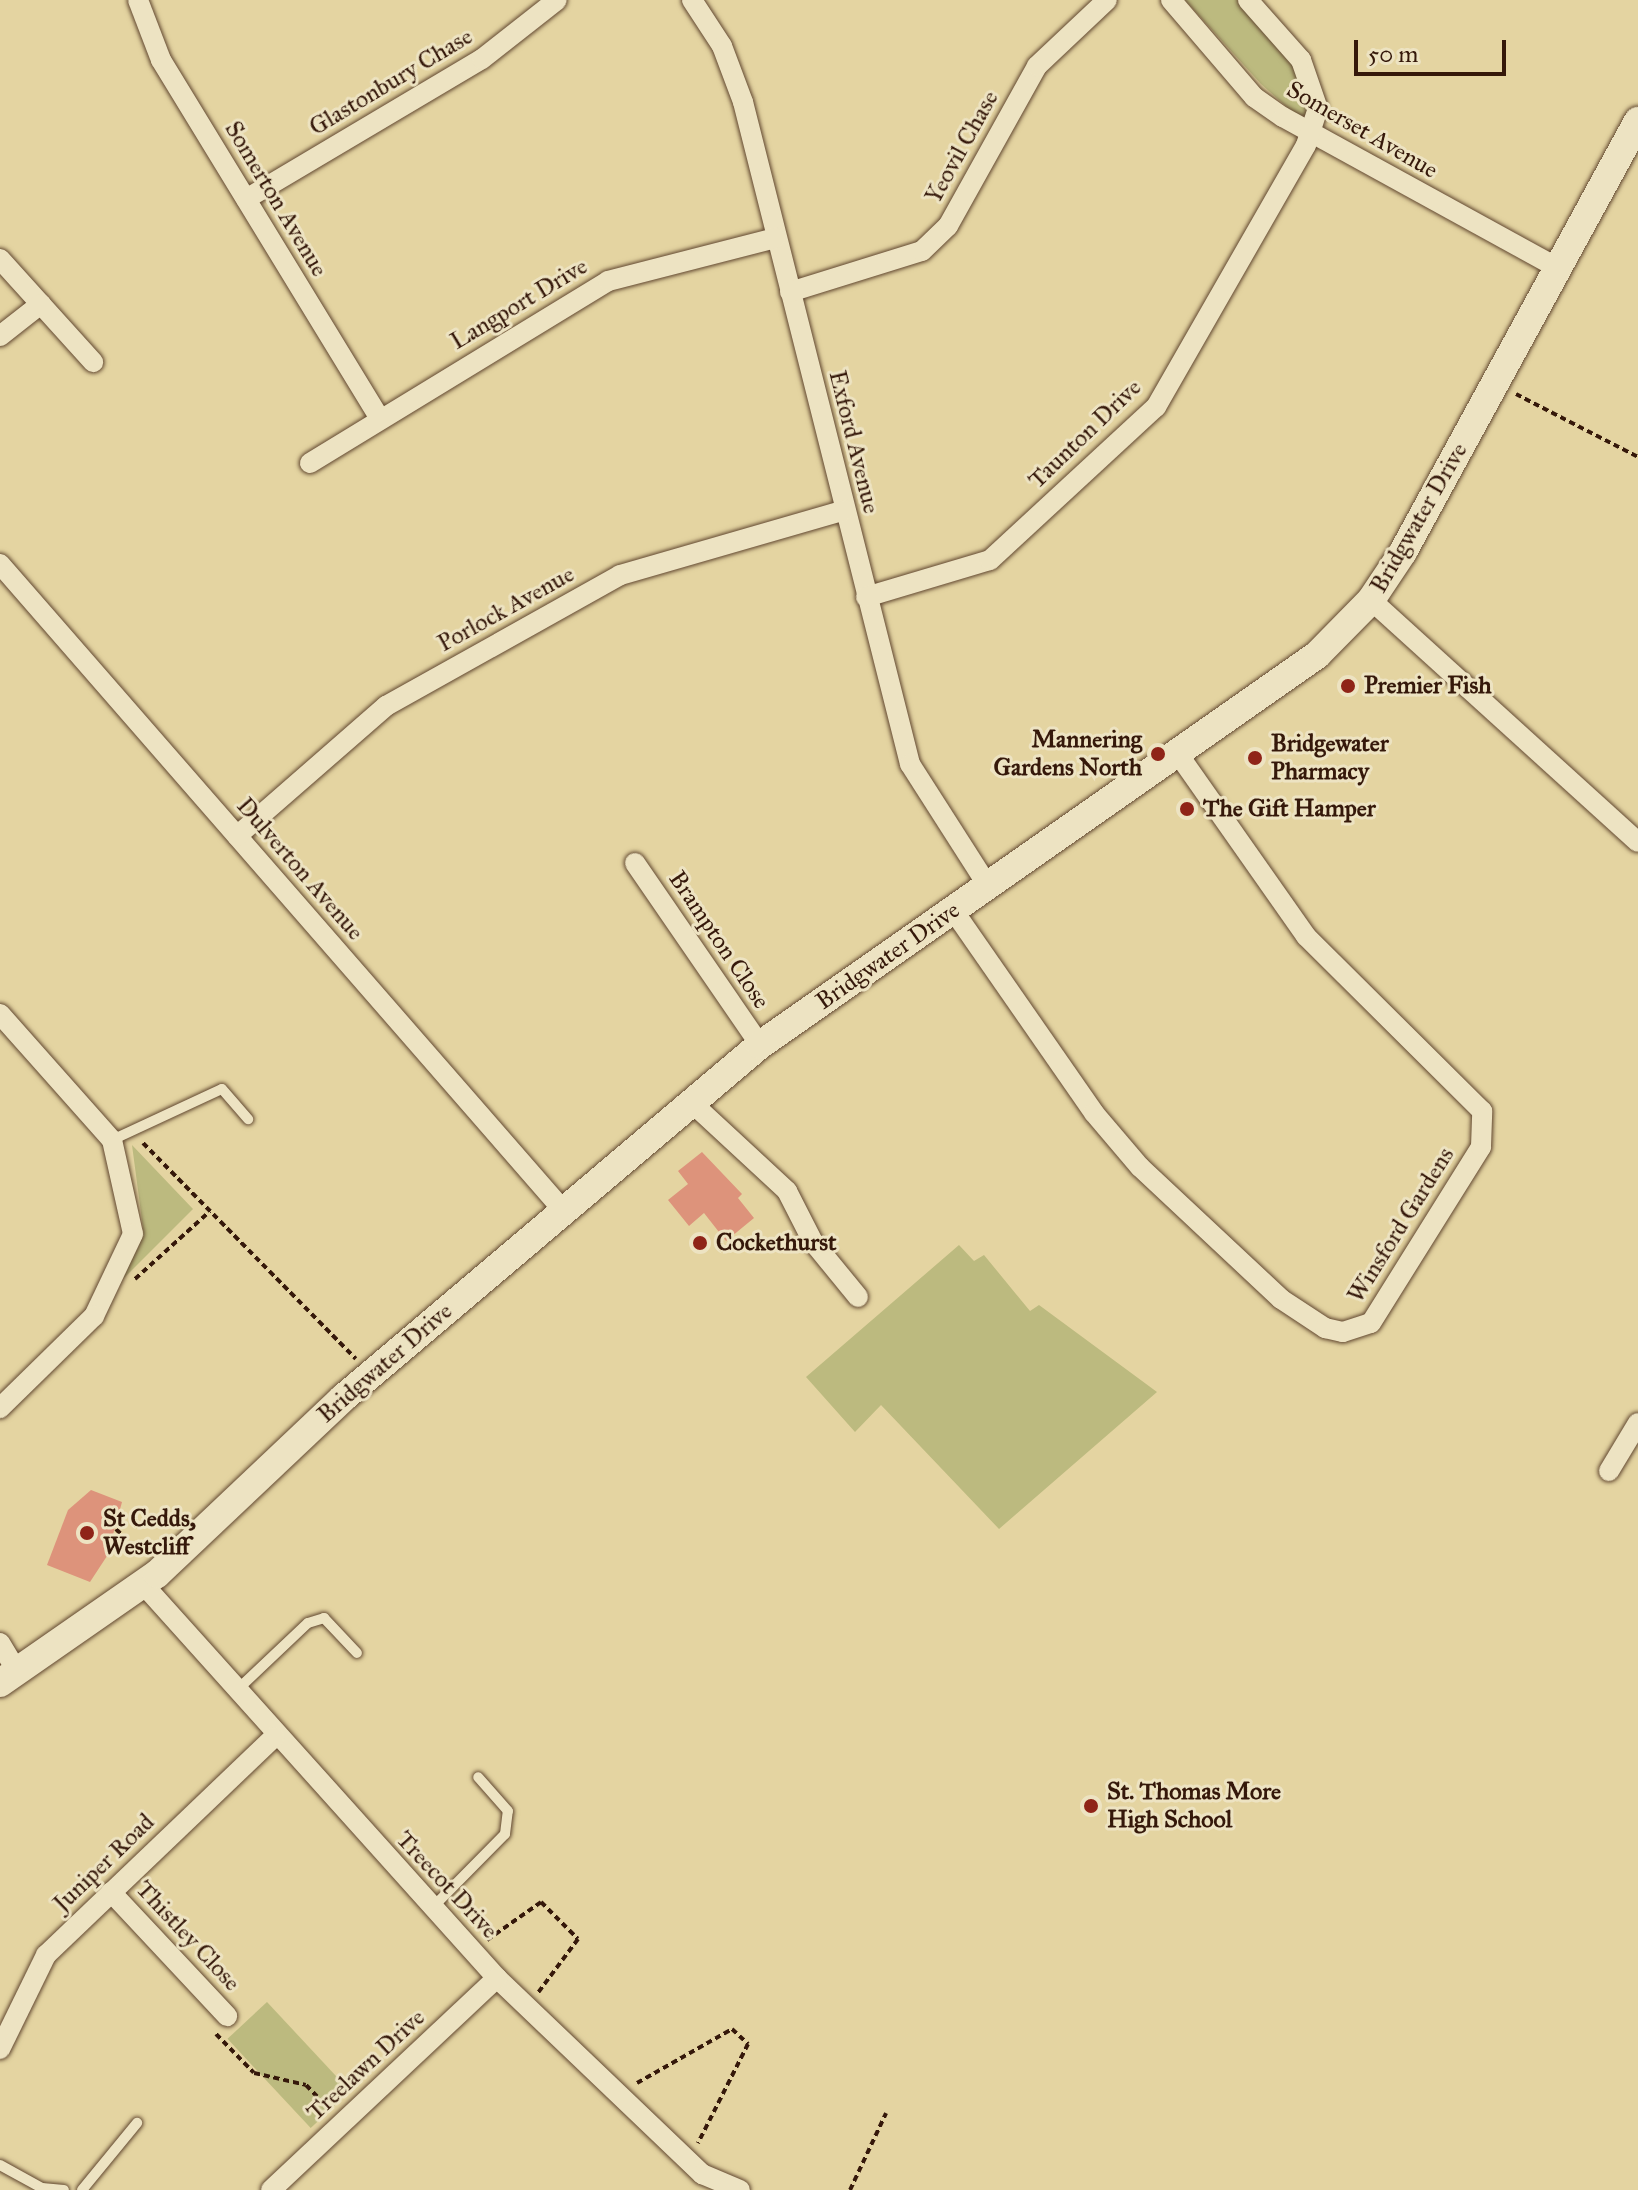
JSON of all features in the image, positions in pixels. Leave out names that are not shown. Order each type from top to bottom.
[{"type":"street","name":"Somerton Avenue","points":[[138,0],[161,60],[380,419]]},
{"type":"street","name":"Glastonbury Chase","points":[[246,199],[482,59],[557,0]]},
{"type":"street","name":"Exford Avenue","points":[[692,0],[722,46],[743,102],[910,764],[988,886]]},
{"type":"street","name":"Yeovil Chase","points":[[790,292],[922,251],[948,226],[1037,66],[1107,0]]},
{"type":"street","name":"Somerset Avenue","points":[[1171,0],[1254,97],[1311,135],[1558,268]]},
{"type":"street","points":[[1248,0],[1314,84],[1311,135]]},
{"type":"street","name":"Bridgwater Drive","points":[[9,1678],[150,1579],[371,1374],[562,1209],[760,1045],[1179,755],[1317,655],[1371,600],[1496,384],[1638,121]]},
{"type":"street","name":"Taunton Drive","points":[[866,597],[990,560],[1156,407],[1311,135]]},
{"type":"street","name":"Langport Drive","points":[[310,463],[608,281],[776,238]]},
{"type":"street","points":[[0,259],[93,362]]},
{"type":"street","points":[[0,336],[41,304]]},
{"type":"street","name":"Porlock Avenue","points":[[237,836],[386,706],[620,575],[845,510]]},
{"type":"street","name":"Dulverton Avenue","points":[[0,564],[562,1209]]},
{"type":"street","points":[[1371,600],[1638,842]]},
{"type":"street","name":"Winsford Gardens","points":[[953,910],[1094,1113],[1140,1167],[1281,1299],[1325,1328],[1343,1332],[1371,1323],[1481,1147],[1482,1111],[1306,936],[1179,755]]},
{"type":"street","name":"Brampton Close","points":[[635,863],[760,1045]]},
{"type":"street","points":[[0,1014],[112,1140],[133,1234],[94,1316],[0,1408]]},
{"type":"street","points":[[691,1102],[787,1191],[813,1242],[858,1297]]},
{"type":"street","points":[[1609,1471],[1638,1423]]},
{"type":"street","name":"Treecot Drive","points":[[150,1579],[234,1693],[497,1978],[688,2162],[740,2190]]},
{"type":"street","points":[[0,1643],[9,1678]]},
{"type":"street","name":"Juniper Road","points":[[0,2049],[46,1955],[274,1737]]},
{"type":"street","name":"Thistley Close","points":[[111,1892],[227,2016]]},
{"type":"street","name":"Treelawn Drive","points":[[271,2190],[497,1978]]},
{"type":"lane","points":[[112,1140],[222,1089],[248,1119]]},
{"type":"lane","points":[[234,1693],[308,1623],[324,1618],[357,1653]]},
{"type":"lane","points":[[432,1908],[505,1834],[508,1811],[478,1777]]},
{"type":"lane","points":[[82,2190],[137,2123]]},
{"type":"lane","points":[[0,2165],[42,2188],[64,2190]]},
{"type":"path","points":[[1496,384],[1638,457]]},
{"type":"path","points":[[112,1140],[136,1136],[371,1374]]},
{"type":"path","points":[[129,1284],[210,1211]]},
{"type":"path","points":[[116,1529],[150,1579]]},
{"type":"path","points":[[472,1950],[541,1902],[578,1939],[527,2008]]},
{"type":"path","points":[[211,2029],[254,2073],[306,2085],[342,2123]]},
{"type":"path","points":[[617,2094],[732,2029],[748,2044],[688,2162]]},
{"type":"path","points":[[850,2190],[886,2113]]},
{"type":"shaded area","points":[[1185,0],[1237,0],[1246,7],[1281,44],[1311,95],[1306,115],[1297,116],[1261,84]]},
{"type":"shaded area","points":[[132,1145],[193,1209],[123,1279],[143,1228]]},
{"type":"shaded area","points":[[959,1245],[974,1261],[984,1255],[1030,1311],[1039,1305],[1157,1392],[999,1529],[881,1405],[855,1432],[806,1377]]},
{"type":"shaded area","points":[[267,2002],[350,2091],[311,2128],[228,2039]]},
{"type":"building","points":[[702,1152],[742,1194],[738,1198],[754,1218],[726,1241],[704,1213],[689,1226],[668,1200],[688,1184],[678,1171]]},
{"type":"building","name":"St Cedds, Westcliff","points":[[91,1490],[122,1502],[107,1556],[90,1582],[47,1565],[68,1510]]},
{"type":"place","name":"Premier Fish","points":[[1348,686]]},
{"type":"place","name":"Mannering Gardens North","points":[[1158,754]]},
{"type":"place","name":"Bridgewater Pharmacy","points":[[1255,758]]},
{"type":"place","name":"The Gift Hamper","points":[[1187,809]]},
{"type":"place","name":"Cockethurst","points":[[700,1243]]},
{"type":"place","name":"St Cedds, Westcliff","points":[[87,1533]]},
{"type":"place","name":"St. Thomas More High School","points":[[1091,1806]]}]
